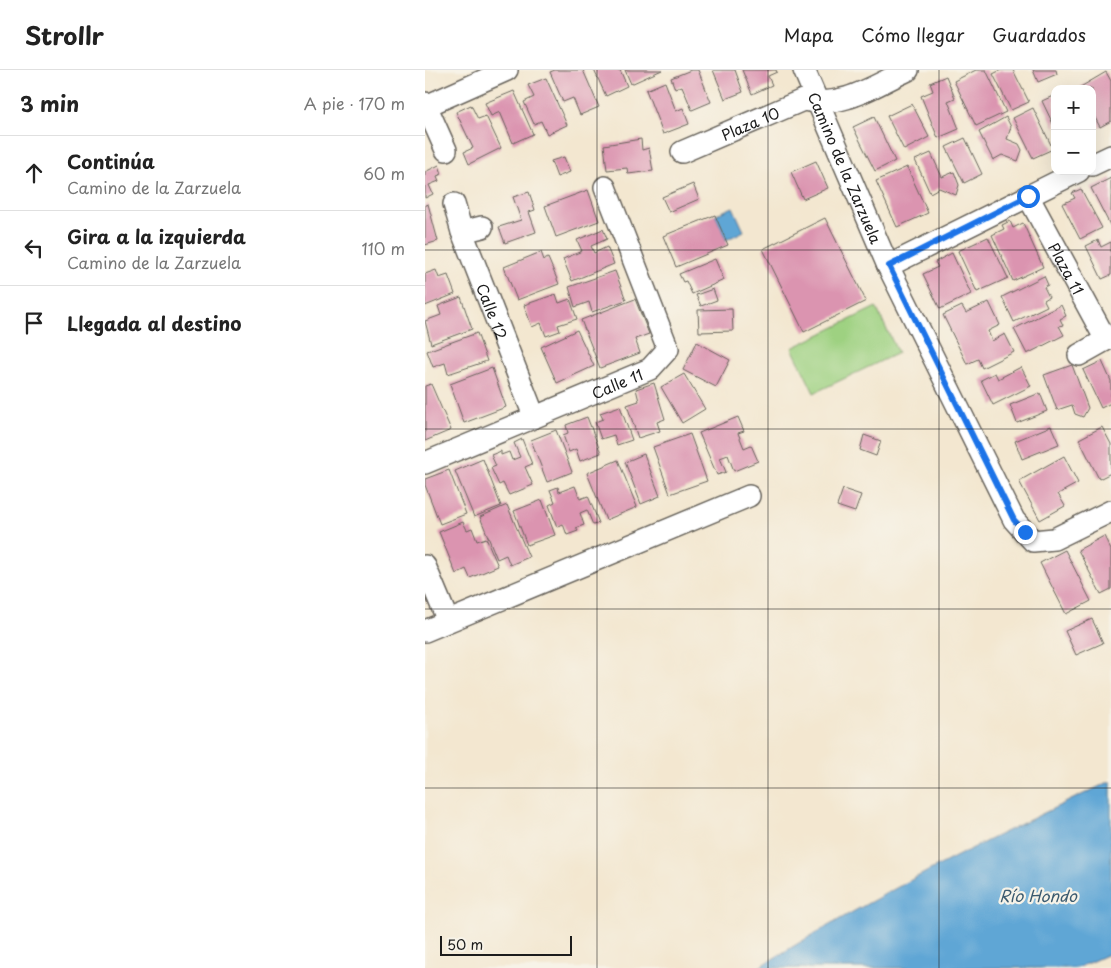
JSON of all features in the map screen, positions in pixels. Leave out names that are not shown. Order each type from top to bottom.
[{"type":"street","points":[[446,150],[426,104],[507,70]]},
{"type":"street","name":"Camino de la Zarzuela","points":[[804,70],[889,266],[1014,520],[1033,540],[1053,539],[1111,511]]},
{"type":"street","name":"Plaza 10","points":[[682,152],[803,100],[819,103],[842,101],[908,70]]},
{"type":"street","points":[[1096,163],[1111,156]]},
{"type":"street","points":[[889,266],[1071,175]]},
{"type":"street","name":"Calle 11","points":[[425,462],[650,369],[668,349],[605,187]]},
{"type":"street","name":"Plaza 11","points":[[1028,196],[1108,339],[1079,355]]},
{"type":"street","name":"Calle 12","points":[[454,204],[472,230],[534,416]]},
{"type":"street","points":[[425,631],[749,496]]},
{"type":"street","points":[[425,566],[449,622]]},
{"type":"green space","points":[[876,307],[898,353],[814,393],[792,348]]},
{"type":"water","points":[[733,207],[744,231],[726,240],[715,215]]},
{"type":"water","name":"Río Hondo","points":[[1111,781],[1111,953],[1077,968],[758,968],[844,917],[932,869]]},
{"type":"building","points":[[555,70],[583,70],[599,107],[580,115],[573,98],[563,102],[550,72]]},
{"type":"building","points":[[594,70],[620,70],[627,86],[606,96]]},
{"type":"building","points":[[625,70],[662,70],[631,84]]},
{"type":"building","points":[[691,70],[698,70],[711,102],[692,110],[682,86],[675,89],[671,78]]},
{"type":"building","points":[[713,70],[735,70],[743,92],[725,99]]},
{"type":"building","points":[[742,70],[776,70],[777,72],[768,76],[772,85],[752,94]]},
{"type":"building","points":[[976,70],[986,70],[1006,112],[976,126],[954,81]]},
{"type":"building","points":[[1001,70],[1013,70],[1029,102],[1011,110],[993,74]]},
{"type":"building","points":[[1033,70],[1056,70],[1057,74],[1038,82]]},
{"type":"building","points":[[1106,72],[1111,81],[1111,121],[1100,127],[1096,120],[1096,85],[1084,85]]},
{"type":"building","points":[[946,76],[955,98],[948,101],[959,129],[938,138],[921,96],[933,91],[930,83]]},
{"type":"building","points":[[546,78],[567,125],[547,134],[541,121],[534,124],[524,102],[534,97],[528,85]]},
{"type":"building","points":[[665,82],[676,111],[683,108],[689,124],[663,134],[646,90]]},
{"type":"building","points":[[514,91],[533,134],[513,143],[500,112],[491,116],[485,103]]},
{"type":"building","points":[[1051,97],[1051,120],[1042,101]]},
{"type":"building","points":[[912,104],[929,137],[904,150],[887,116]]},
{"type":"building","points":[[471,105],[478,119],[486,116],[501,148],[469,164],[464,152],[473,148],[456,112]]},
{"type":"building","points":[[1033,108],[1051,145],[1051,150],[1033,158],[1013,118]]},
{"type":"building","points":[[874,117],[895,161],[875,171],[853,127]]},
{"type":"building","points":[[1006,117],[1011,127],[1007,139],[1019,144],[1022,150],[1018,161],[1002,155],[993,160],[979,132]]},
{"type":"building","points":[[965,138],[982,174],[964,183],[946,147]]},
{"type":"building","points":[[641,139],[642,150],[649,148],[653,171],[628,174],[627,168],[607,170],[604,145]]},
{"type":"building","points":[[931,153],[942,177],[954,172],[959,185],[956,195],[939,188],[930,193],[915,160]]},
{"type":"building","points":[[564,157],[570,172],[557,177],[551,161]]},
{"type":"building","points":[[816,161],[828,188],[803,199],[791,172]]},
{"type":"building","points":[[439,165],[442,174],[437,176],[439,181],[429,185],[433,194],[425,198],[425,172]]},
{"type":"building","points":[[907,167],[928,213],[897,227],[876,181]]},
{"type":"building","points":[[1111,178],[1111,227],[1091,188]]},
{"type":"building","points":[[693,184],[699,199],[669,212],[662,197]]},
{"type":"building","points":[[1081,189],[1102,228],[1080,239],[1062,204],[1075,198],[1072,193]]},
{"type":"building","points":[[588,190],[599,221],[556,237],[545,206]]},
{"type":"building","points":[[529,192],[535,210],[529,212],[536,232],[505,243],[499,227],[521,220],[513,197]]},
{"type":"building","points":[[428,204],[438,241],[425,245],[425,205]]},
{"type":"building","points":[[715,215],[728,245],[676,267],[663,236]]},
{"type":"building","points":[[825,218],[866,301],[804,332],[763,249]]},
{"type":"building","points":[[1010,221],[1013,228],[1023,223],[1043,267],[1013,281],[992,235],[1004,229],[1002,225]]},
{"type":"building","points":[[603,229],[607,239],[591,246],[594,253],[607,247],[614,264],[572,281],[563,259],[582,251],[577,240]]},
{"type":"building","points":[[988,237],[1008,278],[977,292],[958,251]]},
{"type":"building","points":[[1098,240],[1101,247],[1111,242],[1111,275],[1102,279],[1086,246]]},
{"type":"building","points":[[541,252],[544,260],[548,258],[559,284],[517,300],[504,267]]},
{"type":"building","points":[[952,253],[971,294],[940,309],[923,274],[938,267],[935,262]]},
{"type":"building","points":[[715,259],[724,280],[692,294],[686,281],[683,282],[679,274]]},
{"type":"building","points":[[436,270],[439,278],[448,275],[455,294],[425,306],[425,274]]},
{"type":"building","points":[[615,271],[626,300],[592,312],[589,302],[575,307],[569,287]]},
{"type":"building","points":[[1044,276],[1048,285],[1044,287],[1049,297],[1044,300],[1047,306],[1014,322],[1002,297]]},
{"type":"building","points":[[713,289],[717,300],[701,306],[696,295]]},
{"type":"building","points":[[556,294],[559,303],[570,299],[577,319],[558,325],[560,331],[546,336],[541,323],[532,327],[524,305]]},
{"type":"building","points":[[461,297],[472,329],[431,344],[425,321],[441,315],[438,306]]},
{"type":"building","points":[[635,299],[649,334],[635,339],[640,353],[600,368],[581,320]]},
{"type":"building","points":[[989,302],[1000,325],[988,331],[992,341],[1005,334],[1014,352],[982,368],[978,359],[967,364],[943,315],[962,306],[966,313]]},
{"type":"building","points":[[1061,305],[1066,316],[1060,319],[1063,325],[1059,326],[1064,335],[1027,354],[1014,329]]},
{"type":"building","points":[[732,309],[733,331],[699,332],[698,310]]},
{"type":"building","points":[[577,330],[594,366],[557,383],[541,347]]},
{"type":"building","points":[[477,333],[487,361],[448,374],[445,363],[433,367],[427,351]]},
{"type":"building","points":[[697,342],[730,360],[716,387],[683,370]]},
{"type":"building","points":[[1102,361],[1111,381],[1111,403],[1101,408],[1083,370]]},
{"type":"building","points":[[1072,365],[1088,408],[1083,417],[1075,414],[1072,405],[1057,410],[1044,375]]},
{"type":"building","points":[[1021,367],[1031,386],[993,405],[981,380],[995,373],[998,379]]},
{"type":"building","points":[[492,368],[506,407],[464,423],[450,384]]},
{"type":"building","points":[[684,374],[705,409],[682,423],[661,387]]},
{"type":"building","points":[[654,383],[665,419],[657,422],[660,431],[638,438],[627,405],[639,401],[636,389]]},
{"type":"building","points":[[431,384],[451,430],[425,441],[425,386]]},
{"type":"building","points":[[1040,393],[1047,411],[1017,423],[1010,405]]},
{"type":"building","points":[[620,406],[632,440],[617,445],[614,435],[601,439],[595,422],[603,419],[600,413]]},
{"type":"building","points":[[587,417],[601,453],[580,461],[576,449],[569,452],[563,435],[568,433],[566,425]]},
{"type":"building","points":[[738,417],[744,431],[738,433],[744,448],[751,445],[758,461],[734,471],[728,455],[720,458],[726,472],[717,475],[699,433]]},
{"type":"building","points":[[1051,426],[1059,444],[1022,459],[1015,441]]},
{"type":"building","points":[[1102,427],[1111,444],[1111,473],[1099,479],[1079,439]]},
{"type":"building","points":[[556,430],[572,472],[547,482],[531,440]]},
{"type":"building","points":[[690,434],[707,481],[670,494],[653,447]]},
{"type":"building","points":[[864,435],[881,441],[876,456],[860,450]]},
{"type":"building","points":[[522,439],[532,464],[525,467],[533,485],[509,495],[503,483],[499,485],[491,468],[496,466],[491,455],[501,451],[501,455],[509,452],[512,460],[520,457],[514,443]]},
{"type":"building","points":[[644,454],[660,496],[641,504],[625,462]]},
{"type":"building","points":[[1064,456],[1078,483],[1058,494],[1065,506],[1040,520],[1019,481]]},
{"type":"building","points":[[483,459],[501,506],[474,517],[455,471]]},
{"type":"building","points":[[618,460],[637,507],[606,520],[587,473]]},
{"type":"building","points":[[449,470],[466,514],[440,524],[425,485],[425,479]]},
{"type":"building","points":[[575,486],[580,499],[588,496],[599,523],[593,525],[587,510],[580,513],[584,525],[576,528],[578,531],[567,535],[563,524],[557,527],[549,505],[555,502],[550,490],[558,487],[559,492]]},
{"type":"building","points":[[843,489],[861,495],[855,512],[837,506]]},
{"type":"building","points":[[542,500],[555,535],[527,545],[514,511]]},
{"type":"building","points":[[507,505],[529,557],[510,565],[506,555],[497,559],[480,517]]},
{"type":"building","points":[[463,522],[467,530],[472,528],[477,541],[486,538],[498,566],[470,578],[466,569],[456,574],[439,532]]},
{"type":"building","points":[[1104,536],[1111,550],[1111,589],[1101,594],[1078,550]]},
{"type":"building","points":[[1065,550],[1091,601],[1066,614],[1040,563]]},
{"type":"building","points":[[1092,619],[1103,643],[1076,655],[1065,631]]},
{"type":"route","points":[[1025,532],[1014,520],[889,266],[1028,196]]}]
